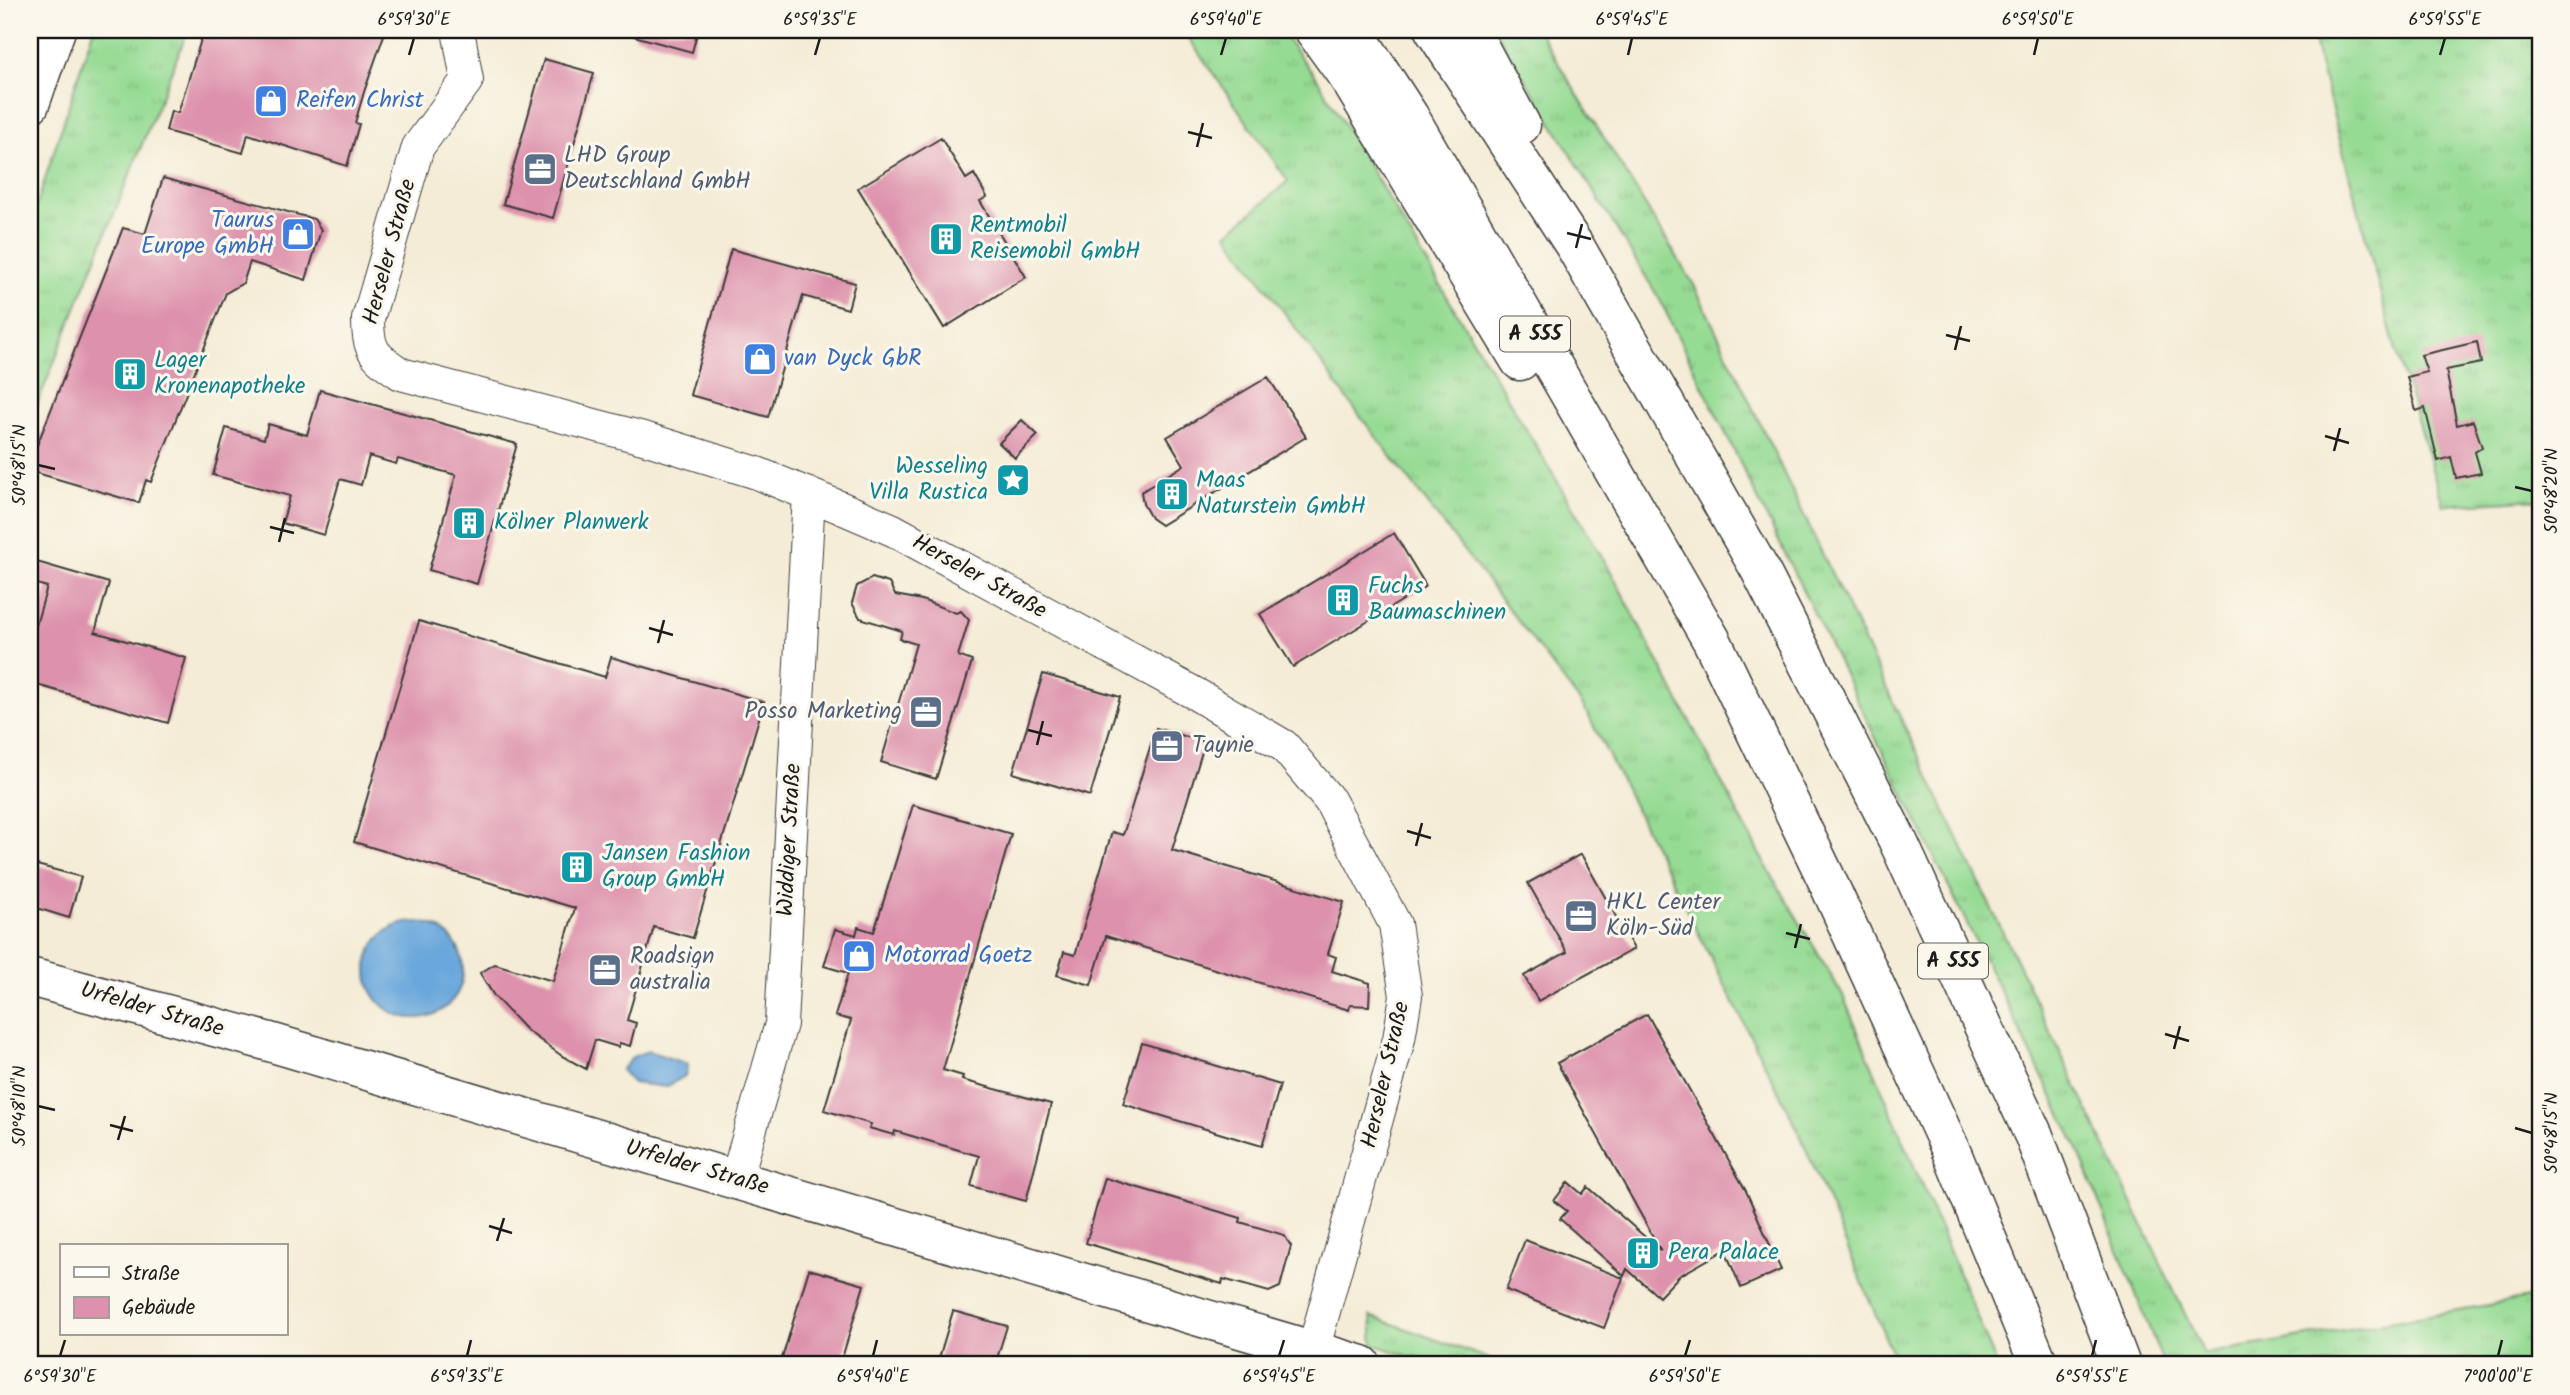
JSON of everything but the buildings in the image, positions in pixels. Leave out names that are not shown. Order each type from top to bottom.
[{"type":"main road","points":[[30,104],[56,30]]},
{"type":"main road","points":[[1314,30],[1348,77],[1449,241],[1641,566],[1712,641]]},
{"type":"main road","name":"A 555","points":[[1353,30],[1409,116],[1712,641],[1825,876],[1949,1146],[2039,1365]]},
{"type":"main road","name":"A 555","points":[[1434,30],[1576,248],[1759,568],[1897,839],[2034,1136],[2121,1365]]},
{"type":"main road","points":[[1470,30],[1513,105],[1576,248]]},
{"type":"main road","name":"Urfelder Straße","points":[[30,977],[266,1041],[1362,1365]]},
{"type":"street","name":"Herseler Straße","points":[[458,30],[467,80],[418,147],[368,319],[368,344],[383,362],[401,374],[647,439],[757,473],[893,530],[1194,693],[1284,746],[1330,801],[1395,924],[1406,996],[1399,1039],[1313,1351]]},
{"type":"street","name":"Widdiger Straße","points":[[736,1180],[781,1024],[809,494]]},
{"type":"green space","points":[[93,30],[188,30],[30,422],[30,226]]},
{"type":"green space","points":[[1183,30],[1280,30],[1318,80],[1610,570],[1761,857],[1843,996],[1997,1365],[1897,1365],[1798,1130],[1584,707],[1354,408],[1227,234],[1288,181]]},
{"type":"green space","points":[[1495,30],[1538,30],[1694,285],[2204,1354],[2540,1296],[2540,1365],[2164,1365],[2077,1147],[1660,300]]},
{"type":"green space","points":[[2311,30],[2534,30],[2540,48],[2540,499],[2443,505],[2393,340]]},
{"type":"green space","points":[[1371,1316],[1506,1365],[1435,1365],[1373,1344]]},
{"type":"water","points":[[415,922],[433,925],[449,936],[460,952],[463,970],[460,988],[449,1004],[433,1015],[415,1018],[397,1015],[381,1004],[370,988],[367,970],[370,952],[381,936],[397,925]]},
{"type":"water","points":[[648,1051],[688,1064],[685,1076],[666,1087],[633,1083],[621,1070],[634,1056]]},
{"type":"place","name":"Reifen Christ","points":[[271,101]]},
{"type":"place","name":"LHD Group Deutschland GmbH","points":[[540,169]]},
{"type":"place","name":"Taurus Europe GmbH","points":[[298,234]]},
{"type":"place","name":"Rentmobil Reisemobil GmbH","points":[[946,239]]},
{"type":"place","name":"van Dyck GbR","points":[[760,359]]},
{"type":"place","name":"Lager Kronenapotheke","points":[[130,374]]},
{"type":"place","name":"Wesseling Villa Rustica","points":[[1013,480]]},
{"type":"place","name":"Maas Naturstein GmbH","points":[[1172,494]]},
{"type":"place","name":"Kölner Planwerk","points":[[469,523]]},
{"type":"place","name":"Fuchs Baumaschinen","points":[[1343,600]]},
{"type":"place","name":"Posso Marketing","points":[[926,712]]},
{"type":"place","name":"Taynie","points":[[1167,746]]},
{"type":"place","name":"Jansen Fashion Group GmbH","points":[[577,867]]},
{"type":"place","name":"HKL Center Köln-Süd","points":[[1581,916]]},
{"type":"place","name":"Motorrad Goetz","points":[[859,956]]},
{"type":"place","name":"Roadsign australia","points":[[605,970]]},
{"type":"place","name":"Pera Palace","points":[[1643,1253]]}]
